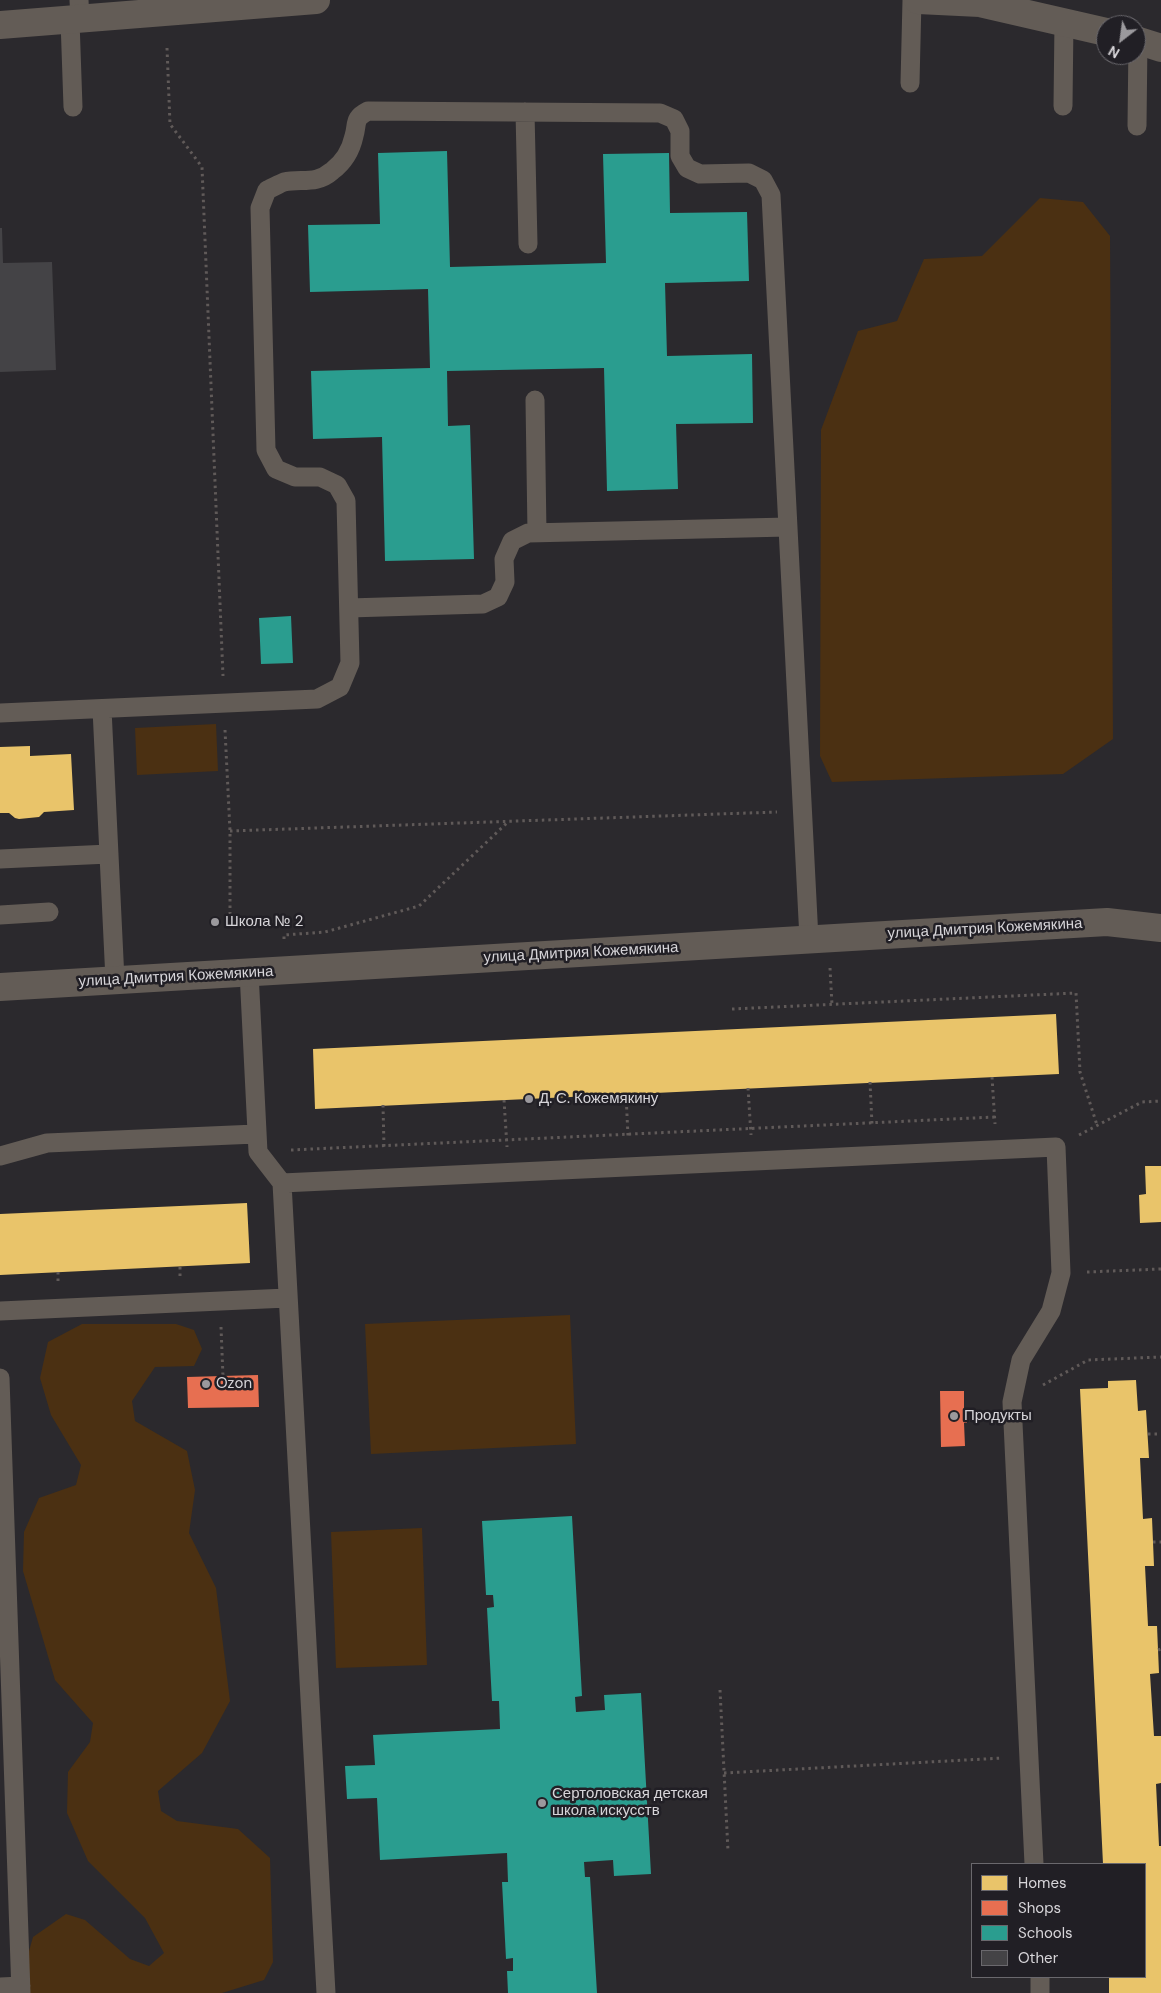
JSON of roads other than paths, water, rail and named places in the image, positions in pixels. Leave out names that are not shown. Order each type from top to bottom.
[{"type":"street","points":[[0,25],[76,13],[316,0]]},
{"type":"street","points":[[918,0],[980,3],[1096,29]]},
{"type":"street","name":"улица Дмитрия Кожемякина","points":[[0,987],[1107,922],[1161,928]]},
{"type":"lane","points":[[910,83],[912,0]]},
{"type":"lane","points":[[74,107],[76,13]]},
{"type":"lane","points":[[1062,106],[1064,21]]},
{"type":"lane","points":[[1136,126],[1143,65]]},
{"type":"lane","points":[[0,714],[317,700],[340,687],[350,663],[346,501],[337,485],[320,477],[295,477],[276,469],[266,450],[260,208],[267,190],[285,182],[310,182],[331,173],[347,156],[355,135],[355,124],[359,116],[368,111],[660,113],[674,119],[680,132],[680,156],[687,168],[700,174],[749,173],[764,180],[771,195],[809,939]]},
{"type":"lane","points":[[525,112],[528,244]]},
{"type":"lane","points":[[534,400],[538,533]]},
{"type":"lane","points":[[348,608],[483,604],[498,597],[505,582],[504,559],[512,541],[528,533],[788,527]]},
{"type":"lane","points":[[102,709],[115,980]]},
{"type":"lane","points":[[0,859],[109,854]]},
{"type":"lane","points":[[0,915],[49,912]]},
{"type":"lane","points":[[249,972],[257,1143],[282,1183],[326,1993]]},
{"type":"lane","points":[[0,1156],[47,1143],[257,1143]]},
{"type":"lane","points":[[282,1183],[1056,1147],[1061,1273],[1051,1311],[1021,1360],[1012,1402],[1034,1863]]},
{"type":"lane","points":[[0,1311],[287,1298]]},
{"type":"lane","points":[[0,1378],[21,1989],[0,1987]]},
{"type":"lane","points":[[1040,1978],[1040,1993]]},
{"type":"place","name":"Школа № 2","points":[[215,922]]},
{"type":"place","name":"Д. С. Кожемякину","points":[[529,1099]]},
{"type":"place","name":"Ozon","points":[[206,1384]]},
{"type":"place","name":"Продукты","points":[[954,1416]]},
{"type":"place","name":"Сертоловская детская школа искусств","points":[[542,1803]]}]
